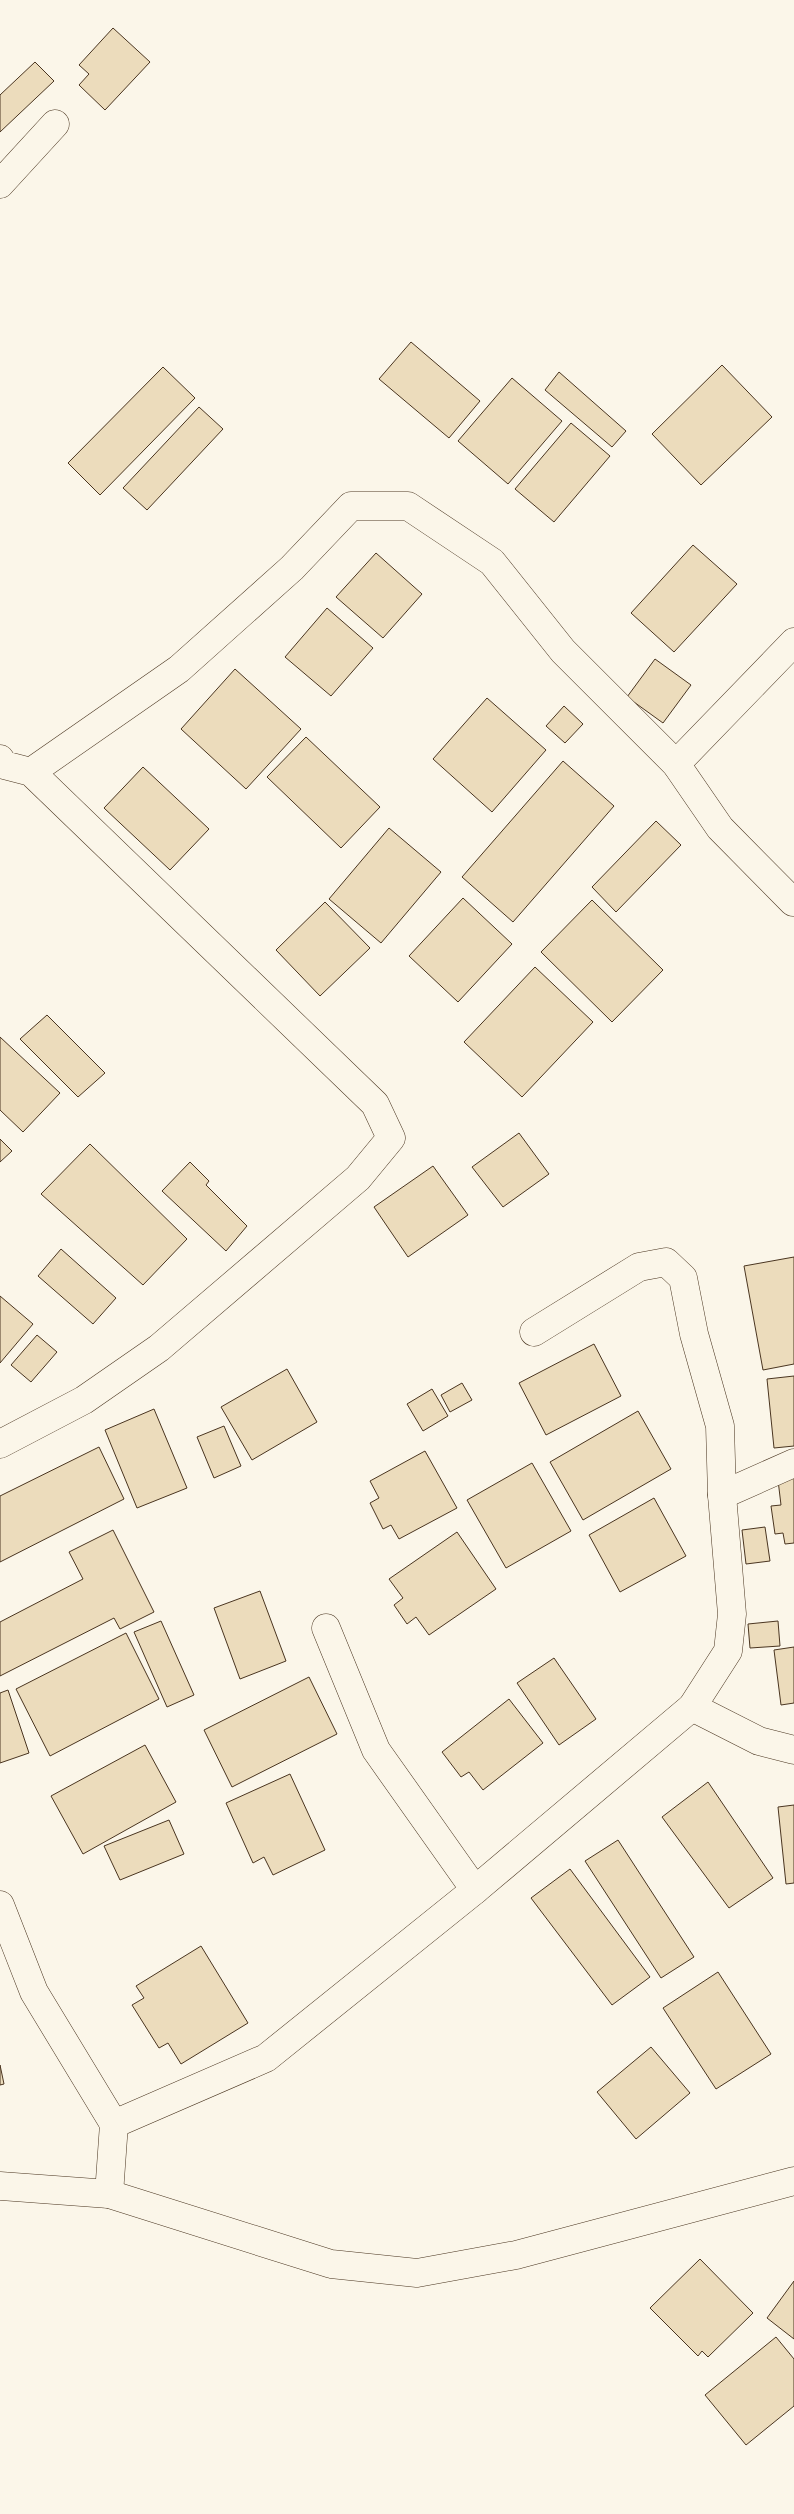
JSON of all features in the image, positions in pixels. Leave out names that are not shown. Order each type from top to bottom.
[{"type":"street","points":[[0,184],[55,124]]},
{"type":"street","points":[[31,772],[179,669],[292,568],[351,506],[408,506],[492,562],[563,651],[676,764],[720,828],[792,902]]},
{"type":"street","points":[[676,764],[794,642]]},
{"type":"street","points":[[0,1444],[84,1400],[158,1348],[358,1178],[390,1138],[376,1104],[31,772],[1,769]]},
{"type":"street","points":[[114,2124],[266,2058],[475,1890],[692,1707],[728,1651],[732,1614],[722,1495],[720,1426],[694,1334],[683,1278],[666,1262],[639,1267],[534,1332]]},
{"type":"street","points":[[722,1495],[794,1463]]},
{"type":"street","points":[[326,1628],[376,1750],[475,1890]]},
{"type":"street","points":[[692,1707],[760,1742],[794,1750]]},
{"type":"street","points":[[0,1904],[34,1992],[114,2124],[110,2194]]},
{"type":"street","points":[[0,2186],[110,2194],[331,2264],[417,2273],[516,2255],[794,2181]]},
{"type":"building","points":[[113,28],[150,62],[105,110],[79,85],[89,74],[79,65]]},
{"type":"building","points":[[35,62],[54,81],[0,132],[0,95]]},
{"type":"building","points":[[411,342],[480,401],[449,438],[379,379]]},
{"type":"building","points":[[722,365],[772,417],[701,485],[652,434]]},
{"type":"building","points":[[163,367],[195,398],[100,495],[68,463]]},
{"type":"building","points":[[559,372],[626,431],[612,447],[545,390]]},
{"type":"building","points":[[512,378],[562,421],[508,484],[458,441]]},
{"type":"building","points":[[199,407],[223,429],[147,510],[123,488]]},
{"type":"building","points":[[571,423],[610,456],[554,522],[515,489]]},
{"type":"building","points":[[693,545],[737,584],[674,652],[631,613]]},
{"type":"building","points":[[376,553],[422,594],[383,638],[336,597]]},
{"type":"building","points":[[327,608],[373,648],[331,696],[285,657]]},
{"type":"building","points":[[655,659],[691,685],[663,723],[627,697]]},
{"type":"building","points":[[235,669],[301,729],[246,789],[181,729]]},
{"type":"building","points":[[487,698],[546,750],[492,812],[433,759]]},
{"type":"building","points":[[564,706],[583,724],[565,743],[546,726]]},
{"type":"building","points":[[306,737],[380,807],[341,848],[267,777]]},
{"type":"building","points":[[563,761],[614,806],[513,922],[462,877]]},
{"type":"building","points":[[143,767],[209,829],[170,870],[104,808]]},
{"type":"building","points":[[656,821],[681,845],[616,912],[592,887]]},
{"type":"building","points":[[389,828],[441,872],[381,943],[329,899]]},
{"type":"building","points":[[463,898],[512,944],[458,1002],[409,956]]},
{"type":"building","points":[[592,900],[663,970],[612,1022],[541,952]]},
{"type":"building","points":[[325,902],[370,948],[320,996],[276,950]]},
{"type":"building","points":[[535,967],[593,1022],[522,1097],[464,1042]]},
{"type":"building","points":[[47,1015],[105,1073],[78,1097],[20,1039]]},
{"type":"building","points":[[0,1037],[60,1093],[23,1132],[0,1110]]},
{"type":"building","points":[[519,1133],[549,1174],[503,1207],[472,1167]]},
{"type":"building","points":[[0,1139],[12,1151],[0,1162]]},
{"type":"building","points":[[90,1144],[187,1239],[143,1285],[41,1194]]},
{"type":"building","points":[[190,1162],[209,1181],[206,1185],[247,1226],[226,1251],[162,1191]]},
{"type":"building","points":[[433,1166],[468,1215],[408,1257],[374,1207]]},
{"type":"building","points":[[61,1249],[116,1298],[93,1324],[38,1276]]},
{"type":"building","points":[[794,1257],[794,1364],[763,1370],[744,1266]]},
{"type":"building","points":[[0,1296],[33,1324],[0,1363]]},
{"type":"building","points":[[37,1335],[57,1352],[31,1382],[11,1365]]},
{"type":"building","points":[[594,1344],[621,1396],[546,1435],[519,1383]]},
{"type":"building","points":[[287,1369],[317,1422],[252,1460],[221,1407]]},
{"type":"building","points":[[794,1376],[794,1446],[774,1448],[767,1379]]},
{"type":"building","points":[[462,1383],[472,1400],[450,1412],[441,1395]]},
{"type":"building","points":[[432,1389],[448,1416],[423,1431],[407,1404]]},
{"type":"building","points":[[154,1409],[187,1488],[137,1508],[105,1430]]},
{"type":"building","points":[[638,1411],[671,1469],[583,1520],[550,1462]]},
{"type":"building","points":[[224,1426],[241,1466],[214,1478],[197,1437]]},
{"type":"building","points":[[99,1447],[124,1499],[0,1562],[0,1496]]},
{"type":"building","points":[[425,1451],[457,1508],[399,1539],[391,1525],[383,1529],[370,1503],[379,1498],[370,1481]]},
{"type":"building","points":[[532,1463],[571,1531],[506,1568],[467,1500]]},
{"type":"building","points":[[794,1477],[794,1543],[785,1544],[783,1533],[775,1534],[771,1506],[781,1505],[778,1480]]},
{"type":"building","points":[[654,1498],[686,1556],[620,1592],[589,1535]]},
{"type":"building","points":[[765,1527],[770,1561],[746,1564],[742,1530]]},
{"type":"building","points":[[113,1530],[154,1612],[120,1629],[114,1618],[0,1676],[0,1622],[83,1579],[69,1552]]},
{"type":"building","points":[[457,1532],[496,1589],[429,1635],[416,1617],[407,1624],[394,1605],[403,1598],[389,1579]]},
{"type":"building","points":[[260,1591],[286,1661],[240,1679],[214,1608]]},
{"type":"building","points":[[161,1621],[194,1695],[167,1707],[134,1632]]},
{"type":"building","points":[[778,1621],[780,1646],[750,1648],[748,1624]]},
{"type":"building","points":[[126,1633],[159,1699],[50,1756],[16,1689]]},
{"type":"building","points":[[794,1647],[794,1703],[781,1705],[774,1650]]},
{"type":"building","points":[[554,1658],[596,1719],[559,1745],[517,1683]]},
{"type":"building","points":[[309,1677],[337,1734],[232,1787],[204,1730]]},
{"type":"building","points":[[8,1690],[29,1753],[0,1763],[0,1693]]},
{"type":"building","points":[[509,1699],[543,1743],[483,1790],[469,1772],[461,1777],[442,1752]]},
{"type":"building","points":[[145,1745],[176,1802],[83,1854],[51,1796]]},
{"type":"building","points":[[290,1774],[325,1850],[273,1875],[264,1857],[253,1863],[226,1803]]},
{"type":"building","points":[[708,1782],[773,1878],[729,1908],[662,1817]]},
{"type":"building","points":[[794,1805],[794,1883],[786,1884],[778,1807]]},
{"type":"building","points":[[169,1820],[184,1854],[120,1880],[104,1846]]},
{"type":"building","points":[[618,1840],[694,1957],[661,1978],[585,1861]]},
{"type":"building","points":[[570,1869],[650,1977],[612,2005],[531,1898]]},
{"type":"building","points":[[201,1946],[248,2023],[181,2064],[168,2043],[159,2048],[132,2005],[144,1998],[136,1986]]},
{"type":"building","points":[[718,1972],[771,2054],[716,2089],[663,2008]]},
{"type":"building","points":[[651,2047],[690,2093],[636,2139],[597,2092]]},
{"type":"building","points":[[0,2065],[4,2084],[0,2085]]},
{"type":"building","points":[[700,2259],[753,2313],[708,2357],[702,2351],[698,2356],[650,2308]]},
{"type":"building","points":[[794,2281],[794,2339],[767,2318]]},
{"type":"building","points":[[776,2337],[794,2359],[794,2406],[746,2445],[705,2395]]}]
